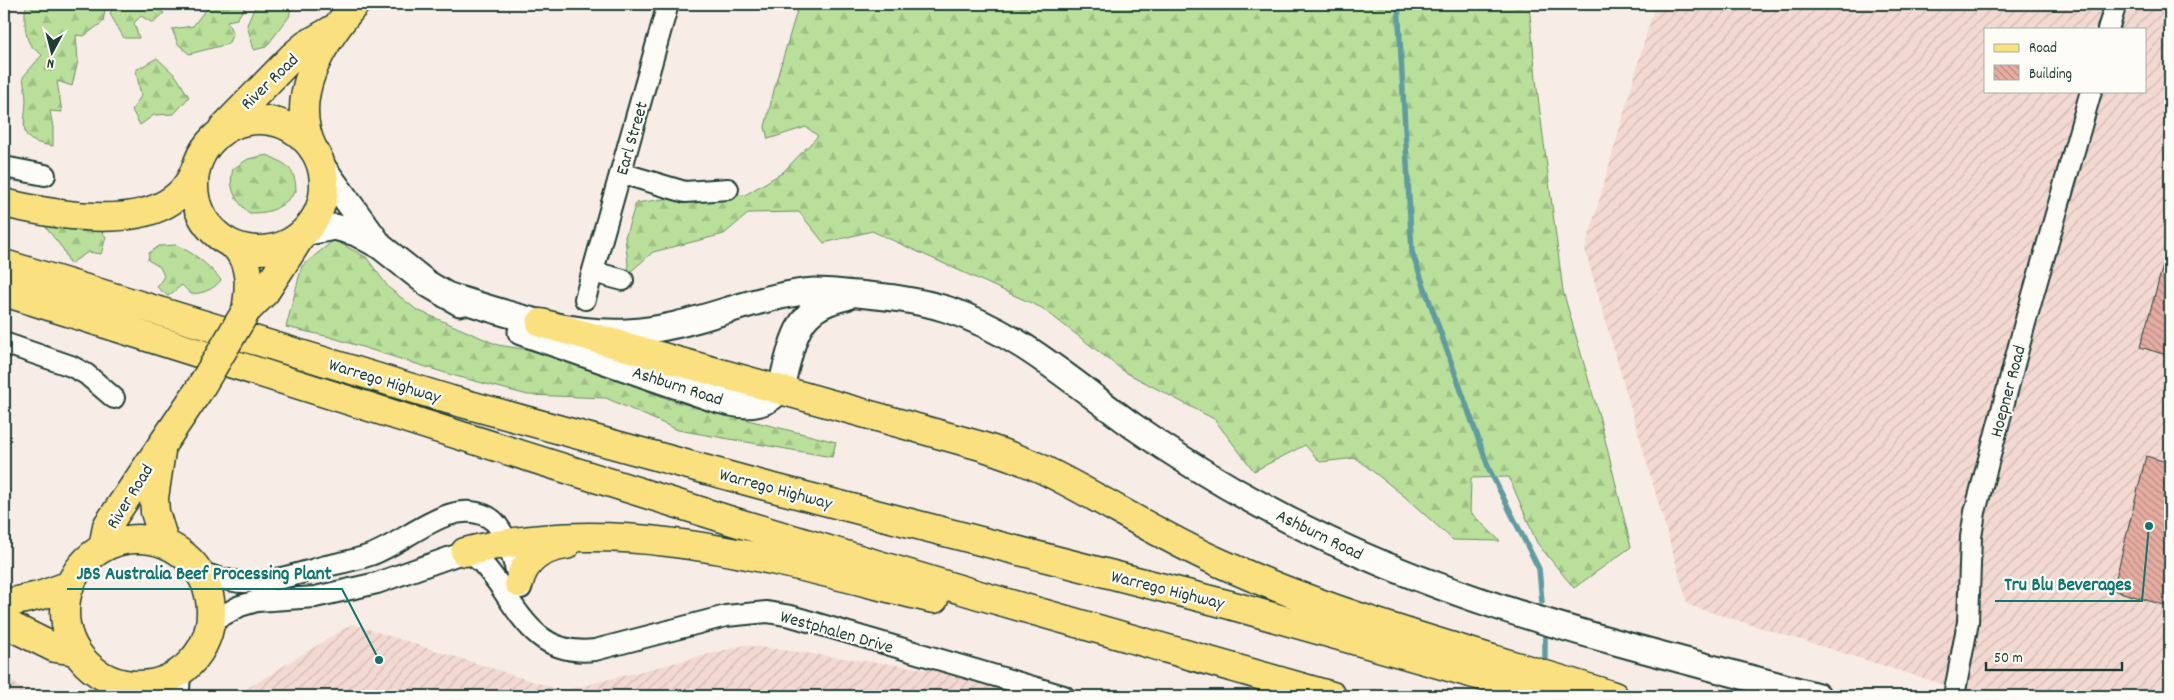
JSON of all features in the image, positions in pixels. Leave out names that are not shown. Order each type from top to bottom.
[{"type":"main road","name":"River Road","points":[[317,157],[305,130],[304,97],[314,68],[335,28],[355,4]]},
{"type":"main road","name":"River Road","points":[[210,142],[292,57],[306,45],[335,28]]},
{"type":"main road","points":[[4,202],[56,214],[93,216],[150,211],[170,203],[186,188],[204,150],[210,142],[235,123],[250,120],[267,120],[288,127],[306,141],[317,157],[325,182],[324,196],[317,213],[302,234],[289,244],[272,250],[255,250],[234,245],[212,230],[200,212],[193,192],[195,170]]},
{"type":"main road","name":"River Road","points":[[103,548],[107,526],[140,475],[162,447],[200,390],[246,311],[265,292],[302,234]]},
{"type":"main road","name":"River Road","points":[[234,245],[241,253],[248,273],[249,288],[246,311]]},
{"type":"main road","name":"Warrego Highway","points":[[4,264],[451,400],[762,485],[1230,605],[1552,696]]},
{"type":"main road","name":"Warrego Highway","points":[[4,292],[732,521],[979,595],[1332,696]]},
{"type":"main road","points":[[541,323],[920,428],[1010,456],[1043,469],[1200,553],[1269,584],[1333,609],[1614,696]]},
{"type":"main road","name":"River Road","points":[[162,447],[154,498],[155,512],[165,544]]},
{"type":"main road","points":[[465,552],[506,543],[561,536],[629,538],[692,546],[758,558],[945,602],[979,595]]},
{"type":"main road","points":[[519,583],[528,563],[544,550],[563,545],[629,538]]},
{"type":"main road","points":[[144,539],[165,544],[184,556],[199,572],[208,589],[211,608],[210,626],[204,644],[178,684],[160,682],[117,689],[92,669],[76,651],[67,630],[65,607],[70,585],[83,563],[103,548],[123,540],[144,539]]},
{"type":"main road","points":[[4,604],[42,595],[70,585]]},
{"type":"main road","points":[[4,623],[55,648],[76,651]]},
{"type":"street","name":"Earl Street","points":[[585,299],[668,4]]},
{"type":"street","points":[[2108,28],[2116,4]]},
{"type":"street","name":"Hoepner Road","points":[[1954,696],[1968,622],[1971,537],[1975,512],[2025,323],[2091,92]]},
{"type":"street","name":"Ashburn Road","points":[[317,157],[380,246]]},
{"type":"street","points":[[4,167],[45,175]]},
{"type":"street","points":[[621,173],[685,192],[728,189]]},
{"type":"street","name":"Ashburn Road","points":[[302,234],[324,228],[339,228],[356,233],[380,246],[428,284],[479,314],[520,331],[718,400],[754,405],[765,401],[780,389],[796,330],[806,316],[815,308],[828,302],[861,295]]},
{"type":"street","points":[[593,272],[623,280]]},
{"type":"street","name":"Ashburn Road","points":[[446,295],[541,323],[586,330],[626,332],[683,325],[754,303],[809,292],[898,298],[928,304],[966,316],[1033,351],[1135,428],[1237,492],[1328,540],[1424,581],[1516,613],[1818,696]]},
{"type":"street","points":[[4,343],[71,366],[86,374],[114,398]]},
{"type":"street","points":[[199,572],[231,581],[245,582],[306,571],[370,555],[400,541],[434,520],[459,511],[469,511],[488,517],[495,523],[506,543],[519,583],[526,624]]},
{"type":"street","points":[[210,626],[220,617],[240,606],[258,601],[315,596],[377,584],[465,552]]},
{"type":"street","name":"Westphalen Drive","points":[[465,552],[482,562],[526,624],[540,638],[563,649],[580,652],[608,648],[726,616],[768,612],[791,616],[1064,696]]},
{"type":"shaded area","points":[[1655,4],[2170,4],[2170,696],[1981,696],[1688,605],[1585,250]]},
{"type":"shaded area","points":[[352,624],[563,691],[745,645],[964,674],[1048,696],[235,696]]},
{"type":"shaded area","points":[[4,675],[31,696],[4,696]]},
{"type":"green space","points":[[27,4],[106,4],[103,22],[84,36],[76,35],[78,61],[72,86],[57,81],[62,112],[50,111],[53,127],[53,146],[34,141],[26,133],[24,127],[26,101],[23,77],[42,55],[28,41],[25,18]]},
{"type":"green space","points":[[114,4],[151,4],[164,13],[153,23],[141,16],[134,23],[139,38],[124,38],[110,14]]},
{"type":"green space","points":[[210,4],[247,4],[237,19],[227,21],[233,34],[228,44],[189,54],[178,44],[172,29],[193,26]]},
{"type":"green space","points":[[256,4],[292,4],[289,17],[266,47],[254,50],[247,25]]},
{"type":"green space","points":[[799,4],[1529,4],[1537,89],[1563,291],[1601,423],[1631,547],[1574,588],[1537,543],[1509,477],[1471,478],[1470,512],[1500,541],[1453,540],[1404,496],[1356,458],[1320,462],[1305,445],[1254,471],[1214,419],[1125,372],[1042,308],[872,231],[824,243],[799,212],[749,213],[724,234],[653,252],[629,273],[625,237],[636,203],[678,197],[745,195],[782,173],[818,136],[806,127],[768,139],[765,127]]},
{"type":"green space","points":[[157,58],[176,76],[189,97],[174,114],[154,115],[140,125],[132,110],[141,96],[136,70]]},
{"type":"green space","points":[[267,155],[289,168],[296,184],[296,192],[275,209],[249,213],[236,198],[232,188],[233,169],[248,159]]},
{"type":"green space","points":[[44,225],[98,227],[106,237],[101,254],[88,252],[70,264],[63,249]]},
{"type":"green space","points":[[334,240],[366,257],[389,288],[417,310],[498,345],[529,350],[584,366],[676,402],[836,442],[832,457],[678,430],[606,398],[528,395],[452,375],[330,337],[286,327],[302,266]]},
{"type":"green space","points":[[176,245],[201,260],[221,280],[211,289],[204,292],[191,294],[182,285],[168,296],[157,287],[164,276],[160,267],[148,260],[149,253],[159,246]]},
{"type":"building","points":[[2166,255],[2170,256],[2170,356],[2140,347]]},
{"type":"building","points":[[2146,456],[2170,463],[2170,607],[2113,590]]},
{"type":"waterway","points":[[1398,4],[1412,252],[1489,469],[1539,569],[1542,602]]},
{"type":"waterway","points":[[1545,634],[1545,661]]},
{"type":"place","name":"Tru Blu Beverages","points":[[2149,526]]},
{"type":"place","name":"JBS Australia Beef Processing Plant","points":[[379,660]]}]
